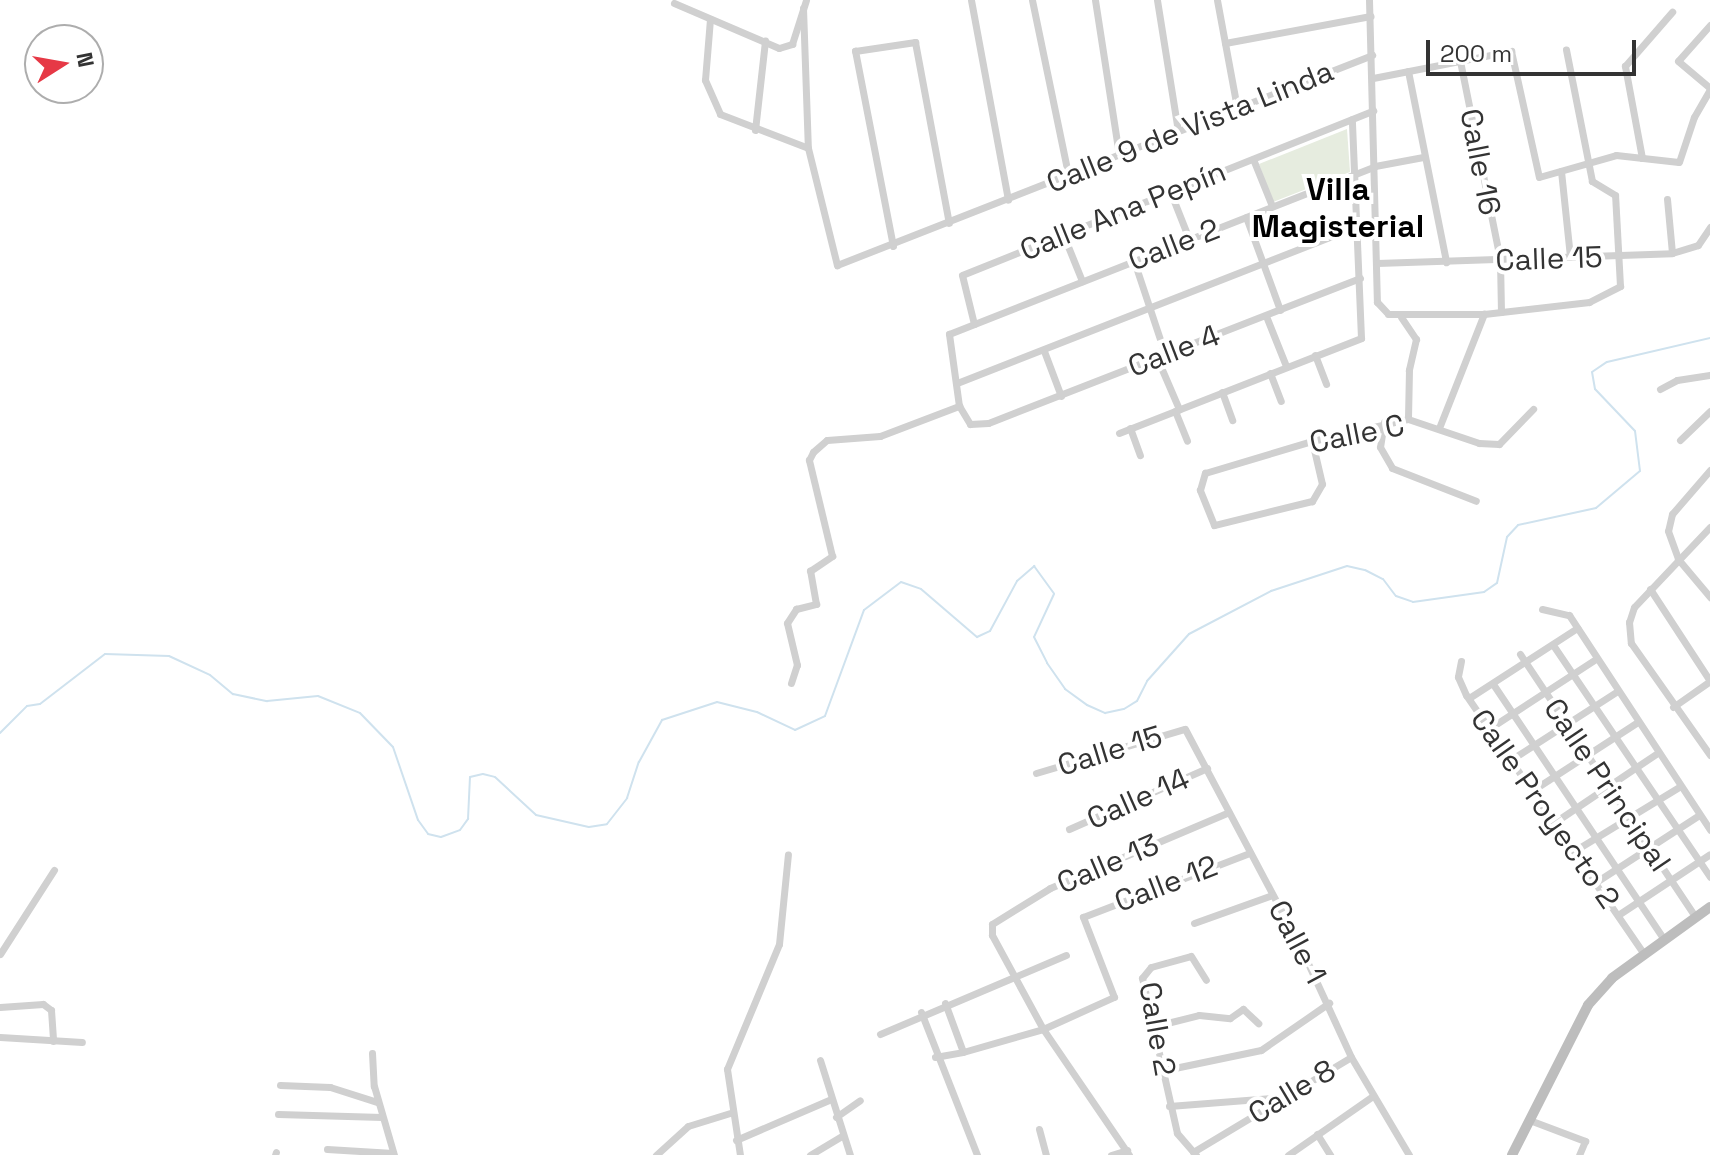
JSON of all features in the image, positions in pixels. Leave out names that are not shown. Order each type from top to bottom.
[{"type":"street","points":[[971,0],[1008,200]]},
{"type":"street","points":[[1032,0],[1068,174]]},
{"type":"street","points":[[1095,0],[1119,155]]},
{"type":"street","points":[[1157,0],[1178,131]]},
{"type":"street","points":[[1217,0],[1237,108]]},
{"type":"street","points":[[1369,0],[1381,310],[1401,317],[1484,314],[1608,297],[1620,286],[1615,195],[1593,182],[1587,165],[1566,50]]},
{"type":"street","points":[[674,3],[779,48],[792,44],[805,4]]},
{"type":"street","points":[[710,19],[709,94],[720,114],[808,148],[805,4]]},
{"type":"street","points":[[1642,158],[1625,66],[1672,12]]},
{"type":"street","points":[[1225,43],[1371,16]]},
{"type":"street","points":[[1373,78],[1511,51],[1537,176],[1616,155],[1679,162],[1694,117],[1710,88],[1678,61],[1708,31]]},
{"type":"street","points":[[755,130],[765,41]]},
{"type":"street","points":[[893,246],[855,51],[915,42],[949,223]]},
{"type":"street","name":"Calle 9 de Vista Linda","points":[[808,148],[834,262],[842,264],[1372,55]]},
{"type":"street","name":"Calle 16","points":[[1460,61],[1500,260],[1501,312]]},
{"type":"street","points":[[1408,71],[1446,262]]},
{"type":"street","name":"Calle Ana Pepín","points":[[974,324],[962,275],[1373,111]]},
{"type":"street","points":[[1119,433],[1361,338],[1352,119]]},
{"type":"street","name":"Calle 2","points":[[974,324],[1375,166],[1423,157]]},
{"type":"street","points":[[1253,159],[1272,206]]},
{"type":"street","points":[[1561,171],[1570,257]]},
{"type":"street","points":[[1170,191],[1189,239]]},
{"type":"street","points":[[1667,199],[1672,253]]},
{"type":"street","points":[[1246,217],[1280,310]]},
{"type":"street","points":[[957,383],[1358,226]]},
{"type":"street","name":"Calle 15","points":[[1377,263],[1672,253],[1698,245],[1710,227]]},
{"type":"street","points":[[1063,234],[1082,281]]},
{"type":"street","points":[[1134,261],[1187,441]]},
{"type":"street","name":"Calle 4","points":[[959,406],[970,424],[988,423],[1360,278]]},
{"type":"street","points":[[1439,428],[1484,314]]},
{"type":"street","points":[[1266,316],[1286,366]]},
{"type":"street","points":[[1401,317],[1416,339],[1409,370],[1408,419]]},
{"type":"street","points":[[791,683],[797,665],[787,623],[796,609],[816,604],[810,571],[832,556],[809,460],[813,452],[827,440],[871,438],[959,406],[947,337],[974,324]]},
{"type":"street","points":[[1044,351],[1061,396]]},
{"type":"street","points":[[1315,355],[1326,384]]},
{"type":"street","points":[[1270,373],[1281,401]]},
{"type":"street","points":[[1660,389],[1677,380],[1710,375]]},
{"type":"street","points":[[1222,392],[1232,420]]},
{"type":"street","name":"Calle C","points":[[1312,441],[1319,492],[1286,510],[1214,525],[1199,479],[1213,471],[1312,441],[1384,422],[1408,419],[1479,443],[1499,444],[1533,409]]},
{"type":"street","points":[[1680,440],[1710,411]]},
{"type":"street","points":[[1384,422],[1380,447],[1392,468],[1476,501]]},
{"type":"street","points":[[1130,428],[1140,455]]},
{"type":"street","points":[[1710,470],[1670,522],[1668,538],[1678,559],[1710,597]]},
{"type":"street","points":[[1710,527],[1634,607],[1631,643],[1673,707],[1710,755]]},
{"type":"street","points":[[1650,589],[1710,681],[1673,707]]},
{"type":"street","points":[[1542,609],[1569,615],[1656,754],[1710,830]]},
{"type":"street","points":[[1469,698],[1577,628]]},
{"type":"street","points":[[1553,645],[1710,877]]},
{"type":"street","name":"Calle Principal","points":[[1520,654],[1695,916]]},
{"type":"street","points":[[1490,728],[1596,659]]},
{"type":"street","name":"Calle Proyecto 2","points":[[1461,661],[1458,677],[1469,698],[1643,953]]},
{"type":"street","points":[[1493,684],[1663,938]]},
{"type":"street","points":[[1512,759],[1616,692]]},
{"type":"street","points":[[1533,790],[1636,723]]},
{"type":"street","name":"Calle 15","points":[[1036,773],[1185,729]]},
{"type":"street","name":"Calle 1","points":[[1185,729],[1329,1003],[1351,1057],[1409,1155]]},
{"type":"street","points":[[1555,822],[1656,754]]},
{"type":"street","name":"Calle 14","points":[[1069,829],[1207,768]]},
{"type":"street","points":[[1574,851],[1679,787]]},
{"type":"street","name":"Calle 13","points":[[1014,978],[992,935],[992,924],[1050,888],[1229,812]]},
{"type":"street","points":[[1596,882],[1699,815]]},
{"type":"street","name":"Calle 12","points":[[1043,1029],[1116,995],[1083,917],[1250,853]]},
{"type":"street","points":[[740,1155],[730,1113],[727,1069],[779,944],[788,854]]},
{"type":"street","points":[[1618,915],[1710,854]]},
{"type":"street","points":[[0,954],[54,870]]},
{"type":"street","points":[[1194,923],[1272,895]]},
{"type":"street","points":[[1512,1155],[1532,1121],[1588,1005],[1643,953],[1710,907]]},
{"type":"street","points":[[880,1034],[921,1012],[1066,955]]},
{"type":"street","name":"Calle 2","points":[[1194,1154],[1177,1133],[1169,1106],[1165,1070],[1151,1027],[1145,969],[1191,956],[1206,980]]},
{"type":"street","points":[[1014,978],[1043,1029],[1128,1152],[1111,1155]]},
{"type":"street","points":[[945,1003],[963,1052]]},
{"type":"street","points":[[1165,1070],[1261,1050],[1329,1003]]},
{"type":"street","points":[[0,1007],[43,1004],[51,1010],[53,1041]]},
{"type":"street","points":[[1151,1027],[1199,1015],[1230,1018],[1243,1009],[1258,1023]]},
{"type":"street","points":[[921,1012],[935,1057],[957,1098],[977,1155]]},
{"type":"street","points":[[935,1057],[1043,1029]]},
{"type":"street","points":[[0,1037],[82,1042]]},
{"type":"street","points":[[327,1149],[393,1154],[377,1102],[372,1053]]},
{"type":"street","name":"Calle 8","points":[[1194,1154],[1276,1098],[1351,1057]]},
{"type":"street","points":[[820,1060],[850,1155]]},
{"type":"street","points":[[280,1085],[330,1087],[377,1102]]},
{"type":"street","points":[[1288,1155],[1373,1096]]},
{"type":"street","points":[[1169,1106],[1276,1098]]},
{"type":"street","points":[[736,1140],[831,1099]]},
{"type":"street","points":[[836,1117],[860,1100]]},
{"type":"street","points":[[656,1155],[688,1126],[730,1113]]},
{"type":"street","points":[[278,1114],[382,1117]]},
{"type":"street","points":[[1532,1121],[1585,1141],[1579,1155]]},
{"type":"street","points":[[1039,1129],[1046,1155]]},
{"type":"street","points":[[1317,1134],[1330,1155]]},
{"type":"street","points":[[810,1155],[842,1136]]},
{"type":"shaded area","points":[[1347,129],[1350,172],[1273,202],[1259,164]]},
{"type":"waterway","points":[[0,733],[27,706],[40,704],[105,654],[169,656],[210,675],[233,694],[267,701],[318,696],[360,713],[393,747],[418,820],[428,834],[441,837],[460,830],[468,819],[470,777],[483,774],[495,777],[536,815],[589,827],[607,824],[627,798],[639,762],[662,720],[717,702],[757,712],[795,730],[825,716],[864,610],[901,582],[921,589],[977,637],[990,631],[1017,581],[1034,566],[1054,594],[1034,637],[1047,663],[1065,689],[1087,705],[1105,713],[1124,709],[1137,701],[1147,681],[1189,634],[1271,591],[1347,566],[1383,579],[1396,596],[1413,602],[1484,592],[1497,583],[1507,537],[1518,525],[1596,508],[1640,471],[1635,431],[1595,389],[1592,372],[1607,362],[1710,338]]},
{"type":"district","name":"Villa Magisterial","points":[[1338,208]]}]
